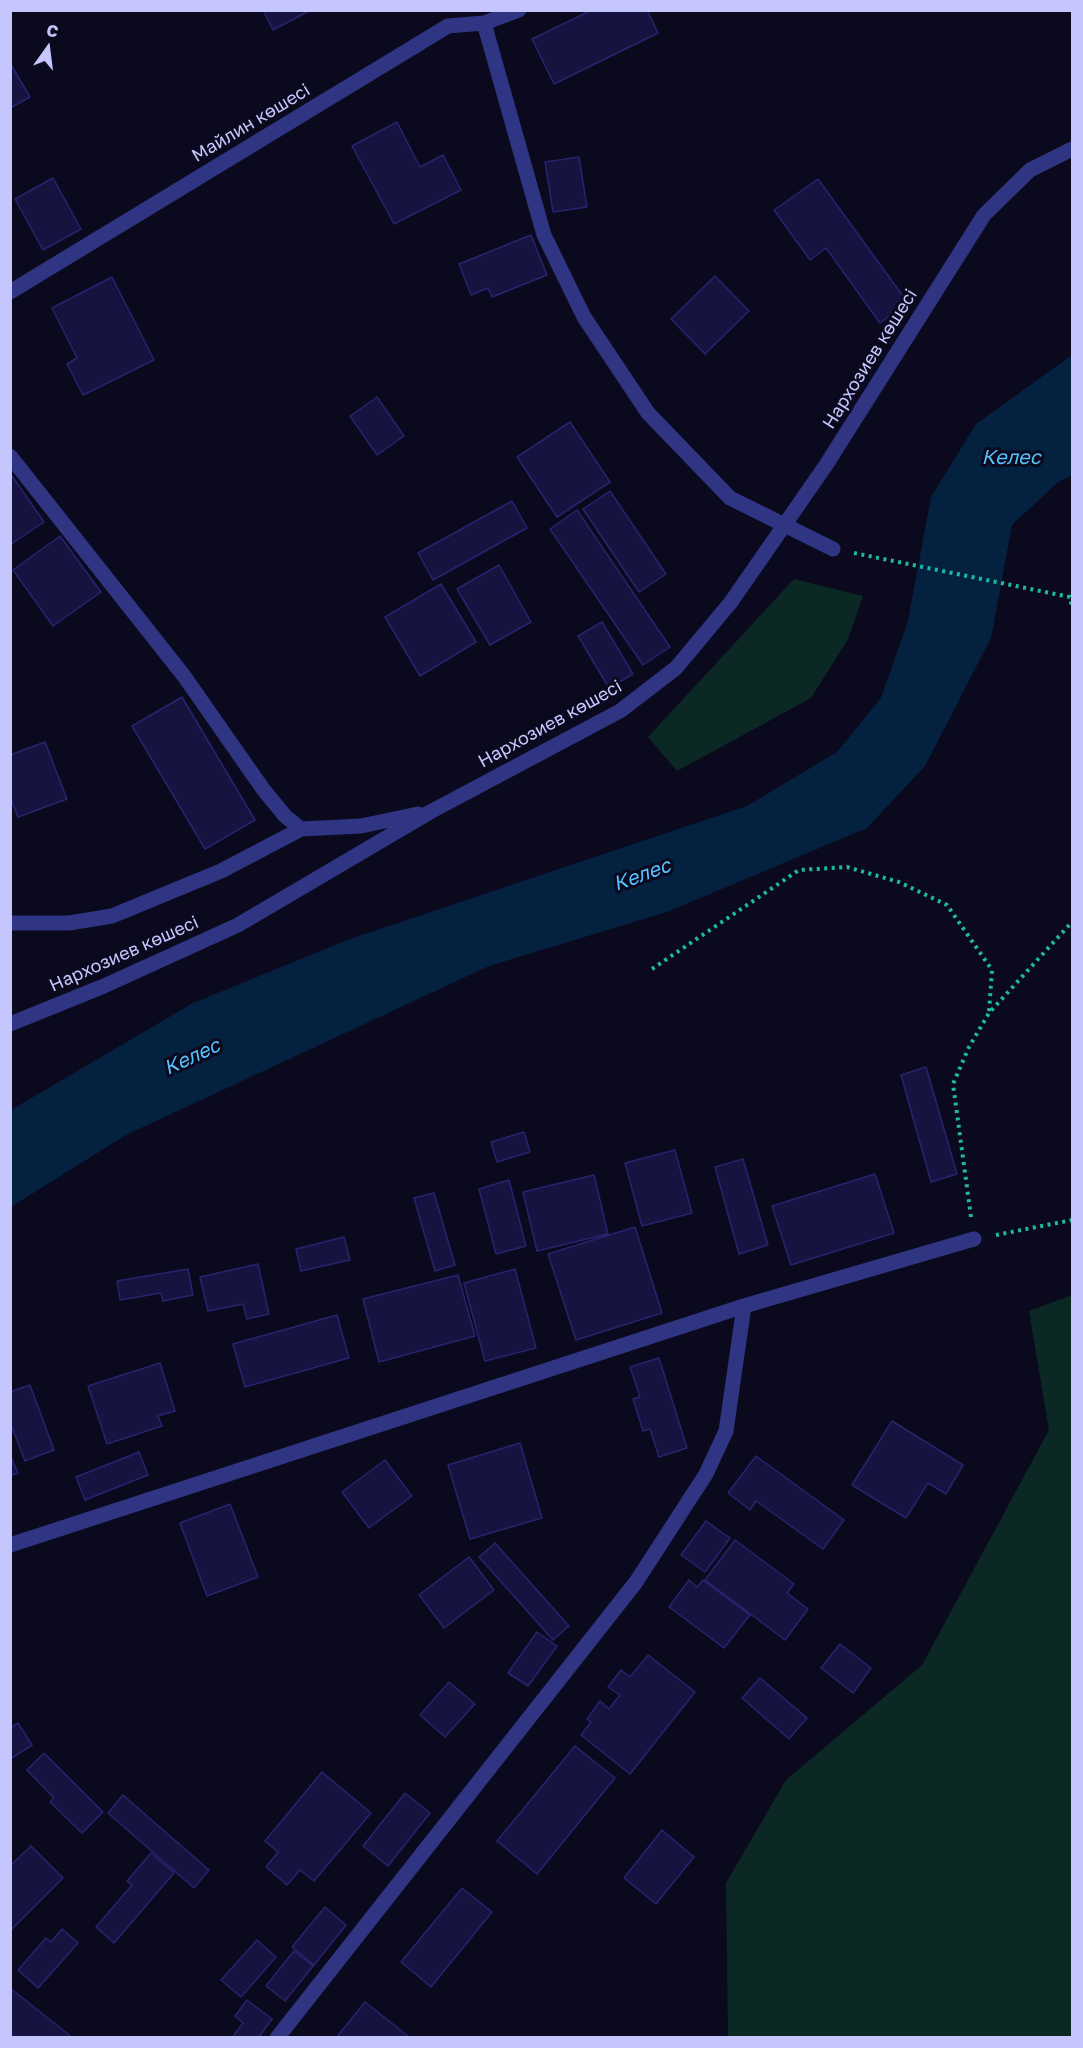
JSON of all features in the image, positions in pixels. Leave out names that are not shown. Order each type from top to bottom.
[{"type":"street","name":"Майлин көшесі","points":[[10,291],[448,26],[484,23],[519,10]]},
{"type":"street","points":[[484,23],[543,235],[584,318],[648,413],[730,498],[833,549]]},
{"type":"street","name":"Нархозиев көшесі","points":[[10,1024],[104,986],[238,925],[430,812],[620,711],[676,668],[731,602],[826,465],[984,215],[1030,170],[1072,149]]},
{"type":"street","points":[[10,456],[184,676],[263,789],[285,816],[301,829]]},
{"type":"street","points":[[10,923],[69,923],[112,915],[221,872],[301,829],[361,826],[430,812]]},
{"type":"street","points":[[10,1545],[744,1306],[974,1239]]},
{"type":"street","points":[[277,2037],[636,1582],[662,1543],[706,1474],[726,1431],[744,1306]]},
{"type":"path","points":[[833,549],[1070,597],[1072,608]]},
{"type":"path","points":[[652,969],[799,870],[847,867],[899,882],[947,905],[992,970],[989,1013]]},
{"type":"path","points":[[1072,922],[989,1013],[969,1047],[953,1084],[974,1239],[1072,1220]]},
{"type":"green space","points":[[794,579],[863,596],[848,639],[811,698],[677,771],[648,737]]},
{"type":"green space","points":[[1072,1295],[1072,2037],[728,2037],[726,1883],[786,1780],[922,1665],[1049,1430],[1029,1311]]},
{"type":"water","name":"Келес","points":[[1072,355],[1072,475],[1057,483],[1012,525],[991,638],[925,766],[867,828],[667,912],[489,966],[126,1135],[11,1207],[11,1110],[193,1003],[350,939],[747,806],[837,752],[881,698],[908,621],[931,497],[976,424]]},
{"type":"building","points":[[263,10],[311,10],[273,30]]},
{"type":"building","points":[[592,10],[647,10],[658,33],[554,84],[532,39]]},
{"type":"building","points":[[10,63],[30,97],[10,108]]},
{"type":"building","points":[[397,122],[420,167],[443,155],[461,190],[394,224],[352,146]]},
{"type":"building","points":[[579,157],[587,207],[553,212],[545,162]]},
{"type":"building","points":[[53,178],[81,229],[43,250],[15,199]]},
{"type":"building","points":[[818,179],[908,303],[880,323],[826,248],[810,260],[774,210]]},
{"type":"building","points":[[531,235],[547,275],[492,297],[488,288],[471,295],[459,264]]},
{"type":"building","points":[[715,276],[749,311],[705,354],[671,319]]},
{"type":"building","points":[[112,277],[154,360],[83,395],[67,364],[77,358],[52,308]]},
{"type":"building","points":[[377,397],[404,436],[377,455],[350,416]]},
{"type":"building","points":[[570,422],[610,482],[557,517],[517,457]]},
{"type":"building","points":[[10,473],[44,522],[10,545]]},
{"type":"building","points":[[610,491],[666,574],[639,592],[583,509]]},
{"type":"building","points":[[512,501],[527,528],[433,580],[418,553]]},
{"type":"building","points":[[577,510],[670,647],[643,665],[550,529]]},
{"type":"building","points":[[60,536],[101,592],[53,626],[13,570]]},
{"type":"building","points":[[499,565],[531,622],[490,645],[457,589]]},
{"type":"building","points":[[441,584],[476,642],[420,676],[385,617]]},
{"type":"building","points":[[602,622],[633,674],[609,688],[578,636]]},
{"type":"building","points":[[182,697],[255,820],[205,849],[132,726]]},
{"type":"building","points":[[45,742],[67,799],[18,817],[10,796],[10,755]]},
{"type":"building","points":[[926,1067],[957,1174],[931,1182],[901,1075]]},
{"type":"building","points":[[524,1132],[530,1152],[497,1162],[491,1142]]},
{"type":"building","points":[[675,1150],[692,1213],[642,1226],[625,1163]]},
{"type":"building","points":[[743,1159],[768,1245],[739,1254],[715,1167]]},
{"type":"building","points":[[875,1174],[894,1233],[791,1265],[772,1206]]},
{"type":"building","points":[[594,1175],[608,1234],[537,1251],[523,1192]]},
{"type":"building","points":[[509,1180],[526,1246],[496,1254],[479,1189]]},
{"type":"building","points":[[434,1193],[455,1265],[435,1271],[414,1198]]},
{"type":"building","points":[[635,1227],[662,1313],[576,1340],[548,1254]]},
{"type":"building","points":[[344,1237],[350,1260],[301,1271],[296,1249]]},
{"type":"building","points":[[258,1264],[269,1314],[247,1319],[243,1304],[208,1311],[200,1277]]},
{"type":"building","points":[[188,1269],[193,1295],[163,1301],[161,1293],[120,1300],[117,1281]]},
{"type":"building","points":[[515,1269],[536,1348],[485,1361],[464,1283]]},
{"type":"building","points":[[458,1275],[475,1336],[379,1362],[363,1299]]},
{"type":"building","points":[[337,1315],[349,1358],[245,1387],[233,1344]]},
{"type":"building","points":[[659,1358],[687,1448],[659,1457],[650,1429],[643,1431],[633,1399],[640,1397],[630,1367]]},
{"type":"building","points":[[160,1363],[175,1411],[158,1416],[162,1426],[107,1444],[88,1386]]},
{"type":"building","points":[[30,1385],[54,1450],[25,1461],[10,1422],[10,1392]]},
{"type":"building","points":[[892,1421],[963,1465],[946,1494],[928,1483],[906,1518],[852,1485]]},
{"type":"building","points":[[520,1443],[542,1518],[470,1539],[448,1465]]},
{"type":"building","points":[[139,1452],[148,1475],[85,1500],[76,1477]]},
{"type":"building","points":[[10,1455],[18,1473],[10,1476]]},
{"type":"building","points":[[756,1456],[844,1520],[823,1549],[756,1501],[750,1510],[728,1493]]},
{"type":"building","points":[[385,1460],[412,1496],[369,1528],[342,1492]]},
{"type":"building","points":[[230,1504],[258,1577],[207,1596],[180,1523]]},
{"type":"building","points":[[706,1521],[730,1538],[705,1572],[681,1555]]},
{"type":"building","points":[[735,1540],[794,1584],[787,1593],[808,1609],[785,1640],[705,1580]]},
{"type":"building","points":[[495,1543],[569,1626],[553,1640],[479,1557]]},
{"type":"building","points":[[469,1557],[494,1590],[444,1628],[419,1595]]},
{"type":"building","points":[[689,1580],[697,1587],[703,1580],[750,1615],[724,1648],[669,1607]]},
{"type":"building","points":[[537,1632],[557,1646],[528,1686],[508,1673]]},
{"type":"building","points":[[840,1644],[871,1668],[853,1693],[821,1668]]},
{"type":"building","points":[[648,1655],[695,1692],[630,1774],[581,1735],[591,1722],[587,1719],[600,1701],[609,1709],[620,1695],[608,1687],[621,1670],[630,1677]]},
{"type":"building","points":[[760,1678],[807,1718],[789,1739],[742,1698]]},
{"type":"building","points":[[449,1682],[475,1704],[445,1737],[420,1715]]},
{"type":"building","points":[[18,1723],[32,1745],[10,1759],[10,1728]]},
{"type":"building","points":[[575,1746],[615,1778],[537,1874],[497,1841]]},
{"type":"building","points":[[44,1753],[103,1812],[82,1833],[50,1802],[54,1798],[27,1770]]},
{"type":"building","points":[[322,1772],[371,1813],[314,1881],[300,1870],[287,1885],[266,1867],[278,1852],[265,1841]]},
{"type":"building","points":[[405,1793],[430,1813],[388,1866],[363,1846]]},
{"type":"building","points":[[123,1795],[209,1870],[194,1888],[108,1813]]},
{"type":"building","points":[[662,1830],[694,1857],[656,1904],[624,1878]]},
{"type":"building","points":[[31,1846],[63,1878],[10,1931],[10,1866]]},
{"type":"building","points":[[151,1853],[174,1873],[114,1943],[96,1927],[132,1885],[127,1881]]},
{"type":"building","points":[[462,1888],[492,1912],[431,1987],[401,1962]]},
{"type":"building","points":[[325,1907],[346,1925],[314,1965],[292,1947]]},
{"type":"building","points":[[62,1929],[78,1943],[38,1988],[18,1970],[46,1938],[51,1942]]},
{"type":"building","points":[[257,1940],[276,1957],[241,1997],[221,1980]]},
{"type":"building","points":[[294,1951],[313,1966],[285,2001],[266,1986]]},
{"type":"building","points":[[10,1988],[73,2038],[10,2038]]},
{"type":"building","points":[[247,2000],[272,2019],[258,2038],[232,2038],[243,2023],[235,2016]]},
{"type":"building","points":[[365,2002],[408,2036],[407,2038],[336,2038]]}]
